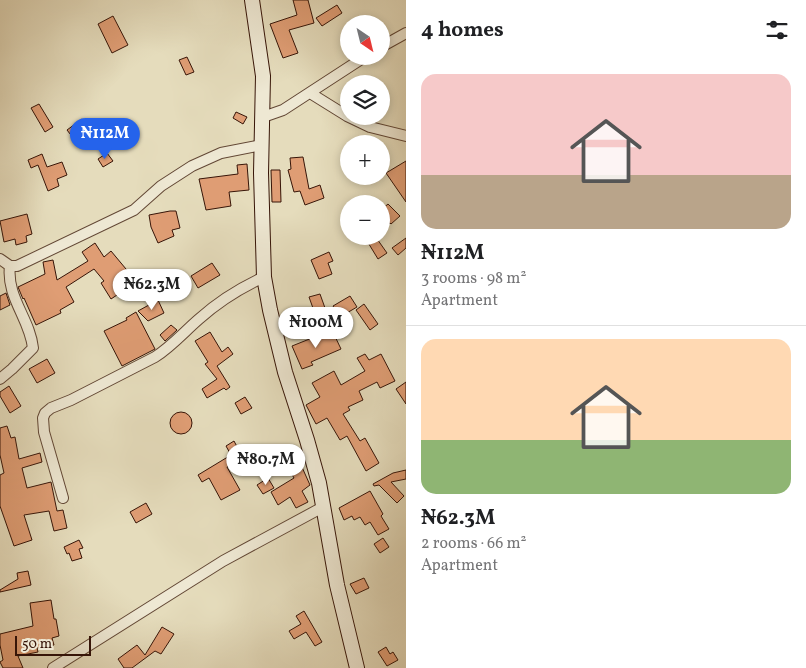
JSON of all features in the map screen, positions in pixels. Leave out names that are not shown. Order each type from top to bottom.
[{"type":"main road","points":[[252,0],[263,76],[262,242],[264,277],[285,372],[319,483],[337,586],[357,668]]},
{"type":"street","points":[[390,42],[406,34]]},
{"type":"street","points":[[263,118],[283,110],[352,65]]},
{"type":"street","points":[[310,93],[347,116],[370,127],[406,136]]},
{"type":"street","points":[[0,259],[10,266],[17,266],[134,210],[161,186],[192,166],[221,153],[262,145]]},
{"type":"street","points":[[0,378],[33,348],[10,285],[10,266]]},
{"type":"street","points":[[63,498],[54,473],[44,432],[43,418],[45,412],[155,358],[222,300],[264,277]]},
{"type":"street","points":[[53,668],[223,561],[323,507]]},
{"type":"building","points":[[293,0],[308,0],[314,23],[289,30],[298,53],[283,58],[270,24],[297,15]]},
{"type":"building","points":[[337,5],[342,13],[322,26],[316,18]]},
{"type":"building","points":[[113,16],[128,45],[112,53],[98,24]]},
{"type":"building","points":[[187,57],[194,72],[186,75],[179,60]]},
{"type":"building","points":[[39,104],[53,127],[45,132],[31,108]]},
{"type":"building","points":[[236,112],[247,117],[243,124],[233,118]]},
{"type":"building","points":[[82,119],[88,127],[74,139],[67,130]]},
{"type":"building","points":[[107,153],[113,161],[103,167],[98,159]]},
{"type":"building","points":[[42,154],[47,167],[62,162],[67,175],[57,179],[59,186],[48,191],[38,165],[31,168],[28,160]]},
{"type":"building","points":[[303,157],[309,189],[320,185],[324,198],[305,205],[300,191],[294,192],[288,170],[291,169],[290,158]]},
{"type":"building","points":[[406,161],[406,202],[390,179],[390,171]]},
{"type":"building","points":[[247,164],[249,190],[229,192],[231,206],[206,210],[199,179],[238,174],[237,165]]},
{"type":"building","points":[[271,170],[280,170],[281,202],[272,202]]},
{"type":"building","points":[[390,206],[400,216],[390,223]]},
{"type":"building","points":[[176,211],[180,228],[172,230],[174,236],[158,243],[151,227],[149,215]]},
{"type":"building","points":[[27,214],[32,234],[26,236],[27,242],[16,245],[15,239],[4,242],[0,221]]},
{"type":"building","points":[[406,238],[406,248],[398,255],[392,248]]},
{"type":"building","points":[[95,243],[104,257],[111,251],[135,283],[111,299],[101,283],[104,281],[94,269],[66,287],[74,302],[60,310],[61,313],[36,325],[18,287],[45,274],[43,262],[53,260],[57,280],[88,261],[82,252]]},
{"type":"building","points":[[369,245],[381,245],[387,253],[378,259]]},
{"type":"building","points":[[329,252],[333,261],[328,263],[332,274],[319,279],[311,260]]},
{"type":"building","points":[[212,263],[220,275],[198,288],[191,276]]},
{"type":"building","points":[[6,293],[10,305],[0,310],[0,296]]},
{"type":"building","points":[[320,294],[325,308],[314,311],[309,297]]},
{"type":"building","points":[[350,296],[357,307],[340,317],[333,306]]},
{"type":"building","points":[[158,300],[164,313],[148,321],[138,311]]},
{"type":"building","points":[[364,304],[378,324],[370,330],[356,310]]},
{"type":"building","points":[[136,312],[155,349],[122,366],[104,331],[127,320],[126,318]]},
{"type":"building","points":[[171,325],[177,330],[165,341],[160,335]]},
{"type":"building","points":[[332,330],[341,349],[311,362],[313,365],[302,369],[292,346]]},
{"type":"building","points":[[210,332],[222,352],[228,347],[233,354],[217,366],[230,387],[226,390],[224,388],[207,398],[202,389],[217,379],[205,364],[208,362],[195,341]]},
{"type":"building","points":[[365,354],[369,360],[381,354],[395,381],[380,388],[377,382],[359,391],[363,400],[348,407],[350,410],[343,414],[360,441],[365,438],[379,463],[366,471],[347,436],[340,440],[327,418],[316,424],[306,405],[320,397],[312,383],[334,371],[341,385],[365,371],[357,358]]},
{"type":"building","points":[[47,359],[55,373],[37,383],[29,369]]},
{"type":"building","points":[[406,382],[406,404],[396,389]]},
{"type":"building","points":[[9,386],[21,406],[10,413],[0,396],[0,392]]},
{"type":"building","points":[[245,397],[252,408],[241,414],[235,403]]},
{"type":"building","points":[[181,412],[189,415],[192,423],[189,431],[181,434],[173,431],[170,423],[173,415]]},
{"type":"building","points":[[7,426],[11,438],[15,437],[19,459],[40,453],[42,462],[22,468],[27,488],[51,482],[57,511],[63,510],[67,528],[54,531],[49,511],[24,515],[32,540],[14,546],[0,506],[0,475],[4,473],[0,455],[0,428]]},
{"type":"building","points":[[234,441],[243,458],[227,467],[240,490],[221,500],[209,478],[202,482],[198,475],[231,455],[226,446]]},
{"type":"building","points":[[301,465],[310,485],[302,491],[308,502],[296,508],[290,497],[278,505],[271,492],[294,478],[290,471]]},
{"type":"building","points":[[406,470],[406,479],[391,482],[404,496],[397,503],[379,485],[374,486],[373,484],[393,473]]},
{"type":"building","points":[[268,478],[274,488],[263,494],[257,485]]},
{"type":"building","points":[[370,491],[389,529],[378,535],[370,522],[365,525],[360,517],[354,520],[352,516],[344,520],[339,508]]},
{"type":"building","points":[[146,503],[152,514],[136,523],[130,512]]},
{"type":"building","points":[[383,538],[389,547],[380,553],[374,544]]},
{"type":"building","points":[[79,540],[83,548],[79,549],[82,558],[72,561],[64,547]]},
{"type":"building","points":[[28,571],[31,585],[0,592],[0,590],[18,579],[17,573]]},
{"type":"building","points":[[364,578],[369,588],[356,594],[350,584]]},
{"type":"building","points":[[51,600],[59,636],[52,638],[54,645],[37,648],[38,652],[18,656],[23,668],[3,668],[0,662],[3,660],[0,634],[33,626],[30,603]]},
{"type":"building","points":[[304,611],[322,642],[315,646],[306,632],[294,639],[289,631],[301,624],[296,616]]},
{"type":"building","points":[[162,627],[174,634],[161,654],[155,651],[132,668],[124,668],[118,659],[137,645],[145,655]]},
{"type":"building","points":[[386,647],[390,654],[393,652],[398,660],[387,666],[378,652]]}]
